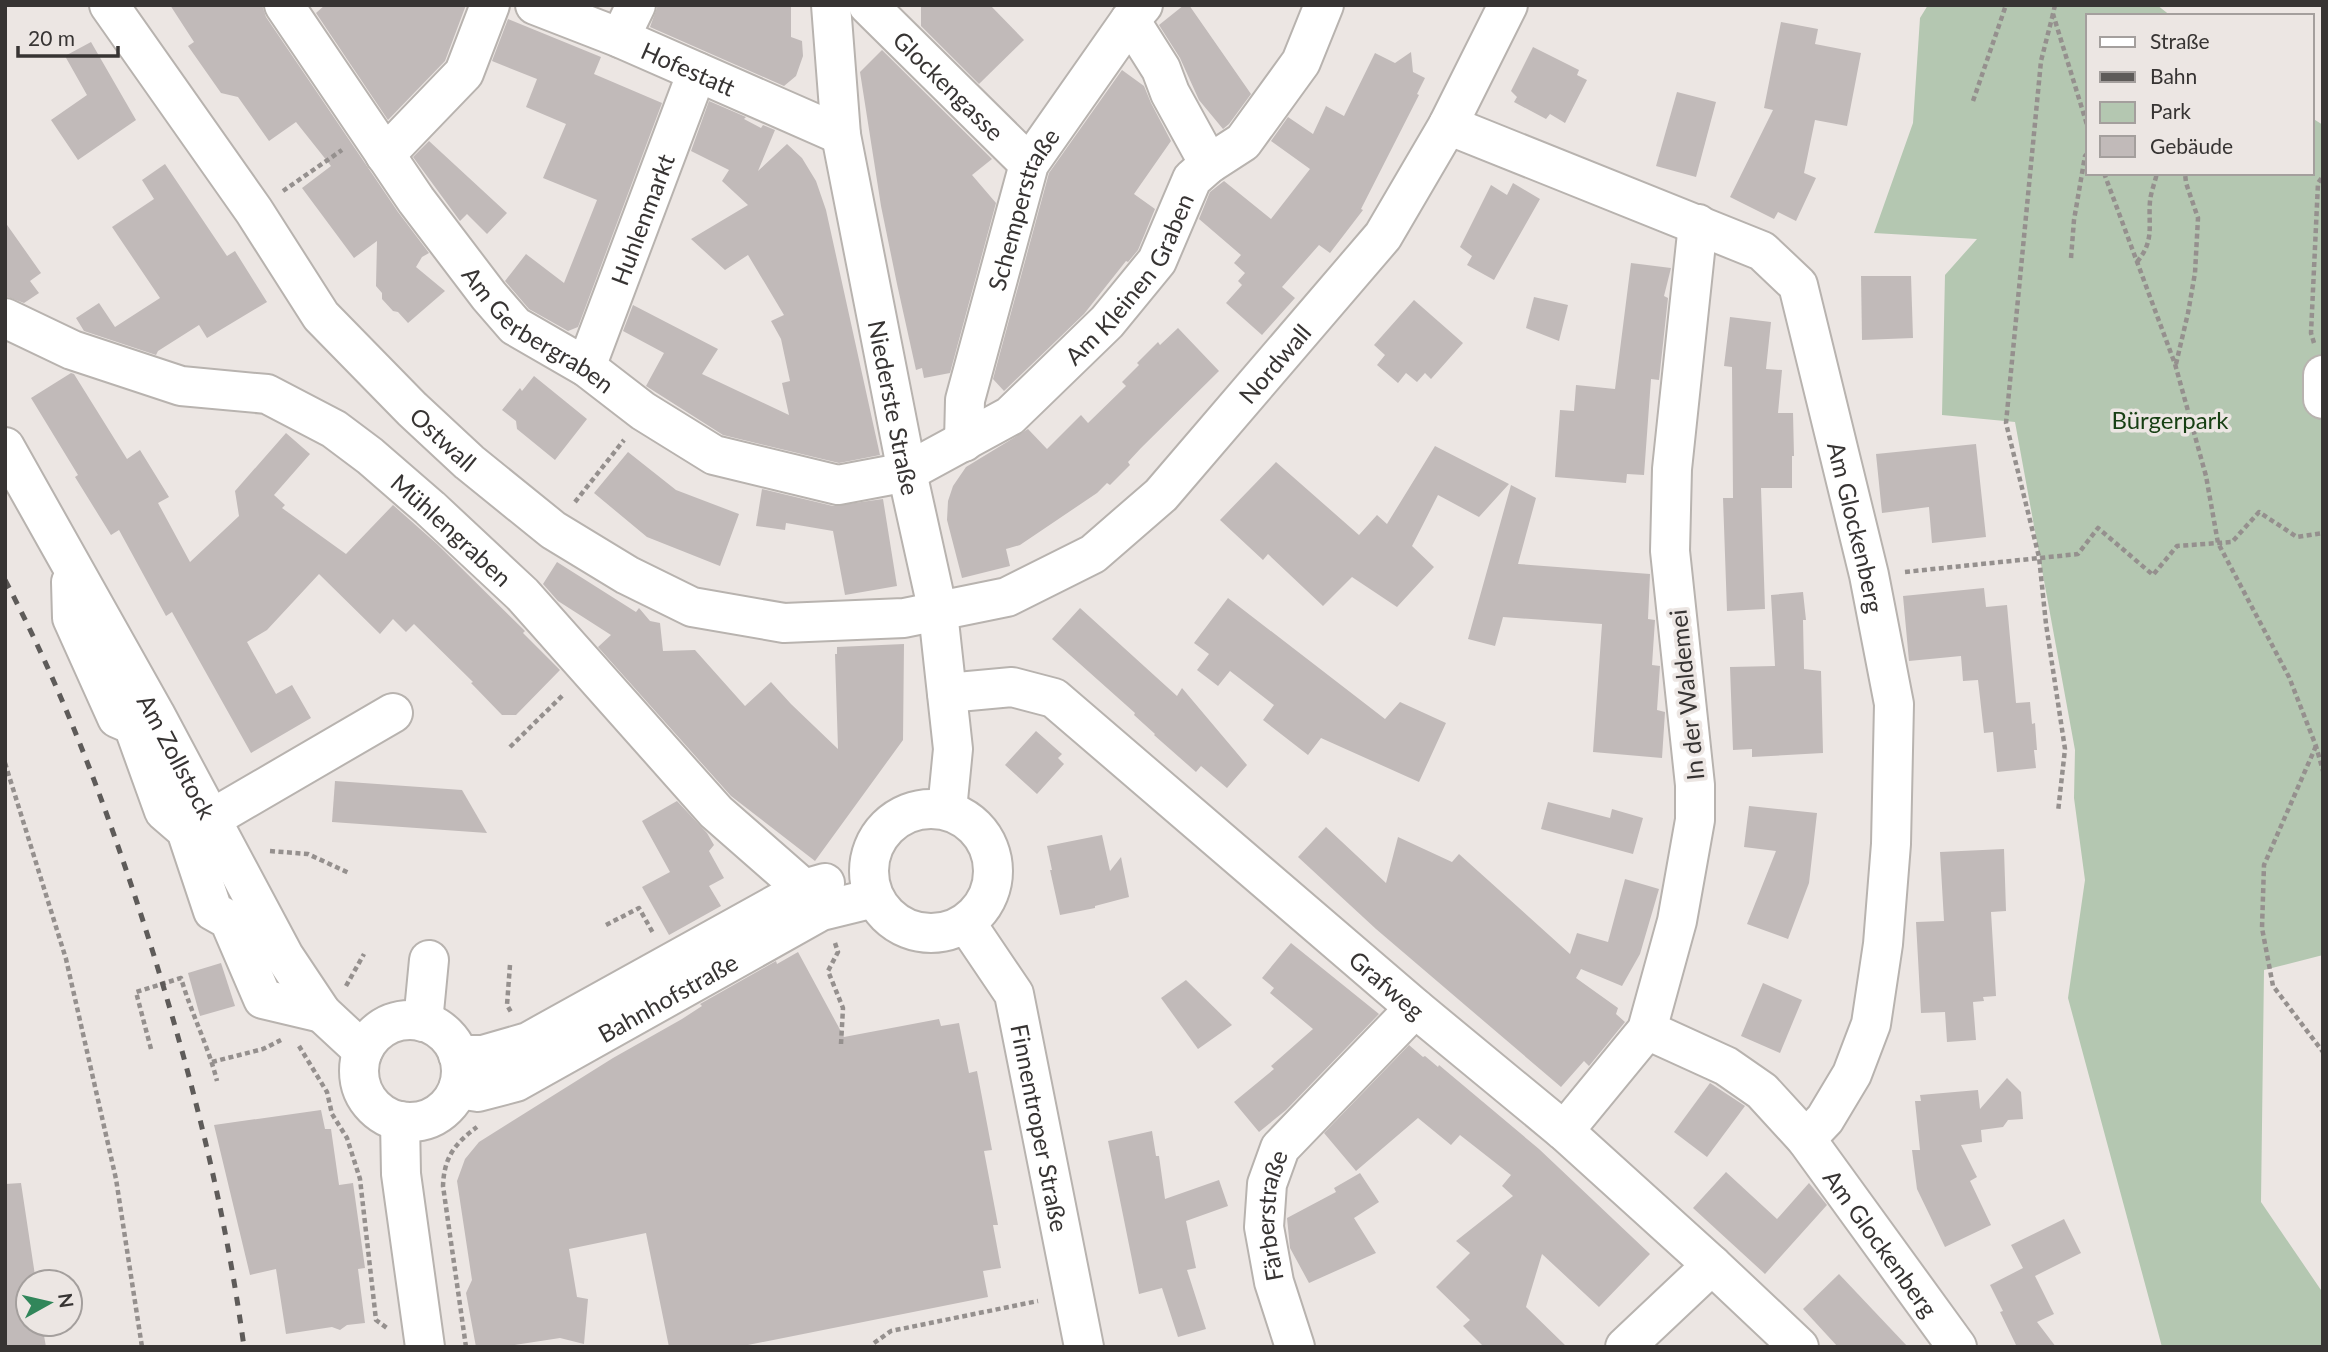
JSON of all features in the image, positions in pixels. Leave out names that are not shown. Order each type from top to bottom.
[{"type":"street","name":"Ostwall","points":[[109,5],[254,211],[321,316],[412,409],[469,462],[553,530],[627,575],[692,607],[784,623],[904,618],[938,612]]},
{"type":"street","name":"Am Gerbergraben","points":[[284,5],[377,143],[473,275],[516,326],[586,367],[643,411],[714,455],[838,485],[907,472]]},
{"type":"street","points":[[377,143],[464,74],[490,5]]},
{"type":"street","name":"Hofestatt","points":[[535,5],[628,22],[697,72],[841,135]]},
{"type":"street","name":"Niederste Straße","points":[[831,5],[841,135],[907,472],[938,612],[953,749],[947,810]]},
{"type":"street","name":"Glockengasse","points":[[868,5],[1029,164]]},
{"type":"street","name":"Am Kleinen Graben","points":[[907,472],[1010,416],[1107,322],[1157,261],[1192,179],[1209,164],[1243,142],[1301,62],[1324,5]]},
{"type":"street","name":"Nordwall","points":[[938,612],[1007,597],[1093,554],[1161,495],[1383,236],[1448,125],[1508,5]]},
{"type":"street","points":[[1137,13],[1170,93],[1209,164]]},
{"type":"street","name":"Schemperstraße","points":[[964,442],[965,400],[1029,164],[1137,13]]},
{"type":"street","name":"Huhlenmarkt","points":[[586,367],[697,72]]},
{"type":"street","name":"Am Glockenberg","points":[[1448,125],[1762,251],[1798,285],[1869,575],[1894,704],[1891,844],[1883,944],[1871,1024],[1852,1074],[1825,1119],[1806,1139]]},
{"type":"street","name":"In der Waldemei","points":[[1564,1131],[1647,1030],[1677,921],[1695,820],[1695,785],[1670,551],[1672,469],[1698,224]]},
{"type":"street","name":"Mühlengraben","points":[[5,318],[83,354],[181,386],[267,394],[334,429],[370,456],[440,517],[522,594],[716,812],[816,899]]},
{"type":"street","name":"Am Zollstock","points":[[5,447],[71,564],[144,720],[208,832],[268,964],[363,1051]]},
{"type":"street","name":"Grafweg","points":[[947,693],[1012,687],[1054,698],[1415,1008],[1564,1131],[1799,1347]]},
{"type":"street","points":[[208,832],[393,713]]},
{"type":"street","points":[[928,808],[947,810],[966,818],[980,832],[990,850],[994,870],[990,890],[981,908],[966,923],[947,931],[926,933],[905,928],[887,916],[871,885],[871,853],[879,836],[892,821],[909,812],[928,808]]},
{"type":"street","name":"Bahnhofstraße","points":[[816,899],[516,1082],[478,1092],[458,1072],[482,1055],[528,1042],[670,964],[816,899],[871,885]]},
{"type":"street","name":"Finnentroper Straße","points":[[966,923],[1014,994],[1084,1347]]},
{"type":"street","points":[[423,1022],[429,960]]},
{"type":"street","name":"Färberstraße","points":[[1295,1347],[1274,1282],[1264,1227],[1267,1184],[1280,1148],[1415,1008]]},
{"type":"street","points":[[409,1020],[423,1022],[445,1034],[458,1072],[451,1102],[441,1112],[414,1122],[400,1121],[379,1111],[365,1094],[360,1080],[363,1051],[371,1039],[382,1029],[409,1020]]},
{"type":"street","name":"Am Glockenberg","points":[[1647,1030],[1726,1066],[1762,1091],[1806,1139],[1957,1347]]},
{"type":"street","points":[[400,1121],[401,1174],[425,1347]]},
{"type":"street","points":[[1625,1347],[1712,1265]]},
{"type":"path","points":[[1973,101],[2006,5]]},
{"type":"path","points":[[2054,5],[2041,61],[2006,423],[2039,558],[2046,624],[2066,749],[2058,813]]},
{"type":"path","points":[[2053,14],[2086,121]]},
{"type":"path","points":[[254,211],[377,143]]},
{"type":"path","points":[[2071,258],[2074,220],[2086,155]]},
{"type":"path","points":[[2105,175],[2175,365],[2206,476],[2218,543],[2289,677],[2323,771]]},
{"type":"path","points":[[2137,262],[2146,251],[2150,235],[2150,201],[2156,175]]},
{"type":"path","points":[[2175,365],[2195,273],[2198,218],[2185,175]]},
{"type":"path","points":[[2322,384],[2311,333],[2318,183],[2323,176]]},
{"type":"path","points":[[553,530],[643,411]]},
{"type":"path","points":[[1869,575],[2078,554],[2098,528],[2153,575],[2177,546],[2232,542],[2259,512],[2297,537],[2323,533]]},
{"type":"path","points":[[510,747],[590,669]]},
{"type":"path","points":[[2316,746],[2264,865],[2262,928],[2273,986],[2323,1052]]},
{"type":"path","points":[[5,763],[66,959],[116,1179],[142,1347]]},
{"type":"path","points":[[208,832],[308,854],[348,873]]},
{"type":"path","points":[[816,899],[838,952],[828,971],[843,1008],[841,1044]]},
{"type":"path","points":[[606,925],[639,908],[670,964]]},
{"type":"path","points":[[510,965],[507,1005],[528,1042]]},
{"type":"path","points":[[151,1049],[136,992],[181,978],[190,1007],[211,1055],[217,1081]]},
{"type":"path","points":[[299,1045],[327,1092],[332,1114],[347,1138],[360,1179],[376,1320],[391,1331]]},
{"type":"path","points":[[466,1347],[443,1186],[444,1167],[451,1153],[486,1121]]},
{"type":"path","points":[[874,1343],[891,1331],[1073,1293]]},
{"type":"green space","name":"Bürgerpark","points":[[1928,5],[2157,5],[2168,14],[2086,14],[2086,175],[2314,175],[2314,119],[2323,125],[2323,955],[2264,970],[2261,1202],[2323,1293],[2323,1347],[2162,1347],[2068,998],[2085,880],[2074,798],[2075,750],[2015,422],[1942,415],[1945,275],[1977,239],[1874,233],[1913,123],[1920,18]]},
{"type":"building","points":[[170,5],[262,5],[266,17],[398,212],[429,253],[422,257],[416,267],[445,291],[408,323],[382,299],[382,293],[376,286],[377,241],[354,258],[302,188],[331,166],[296,122],[269,141],[238,97],[221,93],[188,46],[194,42]]},
{"type":"building","points":[[325,5],[466,5],[445,61],[388,120],[316,13]]},
{"type":"building","points":[[658,5],[791,5],[791,37],[802,41],[803,56],[796,76],[784,86],[650,27]]},
{"type":"building","points":[[921,5],[990,5],[1024,40],[979,84],[921,26]]},
{"type":"building","points":[[1184,5],[1189,5],[1251,94],[1223,129],[1199,100],[1180,58],[1159,25]]},
{"type":"building","points":[[508,19],[601,57],[594,74],[662,103],[578,327],[568,331],[529,309],[505,281],[526,254],[564,283],[597,200],[543,178],[566,124],[526,107],[537,79],[492,61]]},
{"type":"building","points":[[1781,22],[1818,29],[1815,44],[1861,53],[1847,126],[1815,120],[1804,173],[1816,178],[1796,221],[1778,212],[1774,219],[1730,197],[1773,110],[1764,108]]},
{"type":"building","points":[[91,42],[136,120],[78,160],[51,120],[87,95],[65,56]]},
{"type":"building","points":[[1533,47],[1579,70],[1577,75],[1587,80],[1565,123],[1550,114],[1546,119],[1514,102],[1517,97],[1511,91]]},
{"type":"building","points":[[882,50],[992,159],[972,175],[996,203],[950,373],[924,378],[922,368],[916,370],[897,284],[881,206],[860,72]]},
{"type":"building","points":[[1411,52],[1413,72],[1425,78],[1361,209],[1363,210],[1330,253],[1319,245],[1282,287],[1295,298],[1262,335],[1226,303],[1242,285],[1238,281],[1245,273],[1234,263],[1241,255],[1199,219],[1210,192],[1224,181],[1271,219],[1310,169],[1271,141],[1288,117],[1313,134],[1326,106],[1344,116],[1375,53],[1395,63]]},
{"type":"building","points":[[1122,70],[1144,86],[1171,141],[1134,194],[1155,209],[1138,250],[1084,314],[1004,391],[993,379],[1049,173]]},
{"type":"building","points":[[1677,92],[1716,102],[1696,177],[1656,166]]},
{"type":"building","points":[[709,101],[746,117],[744,119],[761,128],[763,125],[775,130],[758,171],[787,144],[802,158],[816,181],[826,210],[880,455],[839,463],[723,435],[646,386],[664,353],[623,331],[633,305],[718,349],[702,374],[789,415],[782,383],[790,381],[781,339],[771,321],[784,315],[748,255],[725,270],[691,239],[748,205],[722,181],[729,170],[691,151]]},
{"type":"building","points":[[429,141],[507,213],[487,234],[467,214],[460,221],[413,157]]},
{"type":"building","points":[[165,164],[227,256],[235,251],[267,302],[207,338],[199,325],[158,351],[156,355],[84,331],[76,318],[99,303],[115,327],[160,298],[112,227],[154,199],[142,180]]},
{"type":"building","points":[[1513,183],[1540,199],[1494,280],[1467,265],[1472,256],[1460,247],[1491,185],[1507,195]]},
{"type":"building","points":[[5,222],[41,273],[30,281],[39,293],[24,303],[5,296]]},
{"type":"building","points":[[1631,263],[1671,268],[1664,296],[1668,298],[1659,380],[1651,379],[1644,475],[1627,474],[1626,483],[1555,477],[1560,410],[1574,411],[1576,385],[1615,389]]},
{"type":"building","points":[[1861,276],[1911,276],[1913,338],[1862,340]]},
{"type":"building","points":[[1534,297],[1568,305],[1559,341],[1526,328]]},
{"type":"building","points":[[1414,300],[1463,343],[1431,379],[1425,373],[1417,382],[1406,373],[1398,383],[1377,365],[1385,355],[1374,345]]},
{"type":"building","points":[[1730,317],[1771,322],[1766,369],[1782,370],[1778,413],[1793,413],[1792,488],[1761,488],[1765,609],[1727,611],[1723,498],[1733,498],[1732,367],[1724,366]]},
{"type":"building","points":[[1178,328],[1219,371],[1141,448],[1128,462],[1130,465],[1110,485],[1107,483],[1097,493],[1020,545],[1006,549],[1010,566],[962,578],[947,520],[948,501],[953,486],[966,467],[1028,429],[1047,449],[1081,415],[1088,423],[1126,386],[1122,382],[1139,365],[1137,363],[1158,342],[1160,345]]},
{"type":"building","points":[[71,373],[127,459],[140,450],[169,497],[158,503],[190,562],[239,516],[235,491],[286,433],[310,454],[274,495],[285,505],[282,508],[346,554],[393,505],[437,544],[525,631],[523,633],[560,670],[516,715],[502,715],[414,624],[406,632],[393,619],[380,634],[319,574],[267,630],[247,642],[276,694],[292,685],[311,718],[251,753],[172,612],[166,616],[119,530],[111,535],[31,398]]},
{"type":"building","points":[[534,376],[587,419],[555,460],[517,429],[516,421],[502,410]]},
{"type":"building","points":[[1976,444],[1986,537],[1932,543],[1929,507],[1882,513],[1876,454]]},
{"type":"building","points":[[1435,446],[1509,484],[1479,517],[1438,495],[1412,546],[1434,567],[1397,607],[1352,577],[1323,606],[1268,554],[1263,560],[1220,520],[1276,462],[1359,535],[1377,515],[1387,524]]},
{"type":"building","points":[[628,452],[676,490],[739,514],[720,566],[647,537],[594,493]]},
{"type":"building","points":[[1511,485],[1536,498],[1518,564],[1650,574],[1648,619],[1655,620],[1652,665],[1660,666],[1657,710],[1665,712],[1662,758],[1593,752],[1602,624],[1503,617],[1495,646],[1468,639]]},
{"type":"building","points":[[762,489],[833,506],[883,499],[897,586],[845,595],[833,531],[786,523],[785,530],[756,526]]},
{"type":"building","points":[[557,562],[636,612],[639,608],[650,621],[660,623],[663,651],[695,650],[745,706],[771,682],[838,749],[837,647],[904,644],[903,740],[815,861],[731,796],[598,647],[611,635],[558,601],[543,584]]},
{"type":"building","points":[[1984,588],[1986,607],[2007,605],[2016,703],[2030,702],[2032,724],[2035,723],[2036,768],[1997,772],[1993,732],[1984,733],[1978,680],[1963,681],[1961,656],[1909,661],[1903,596]]},
{"type":"building","points":[[1803,592],[1806,620],[1803,620],[1804,669],[1821,671],[1823,753],[1752,757],[1752,749],[1733,750],[1730,667],[1775,666],[1771,595]]},
{"type":"building","points":[[1228,598],[1385,719],[1400,702],[1446,723],[1419,782],[1321,738],[1308,755],[1263,720],[1274,705],[1230,671],[1218,686],[1197,670],[1209,654],[1194,643]]},
{"type":"building","points":[[1080,608],[1177,696],[1182,688],[1247,765],[1227,788],[1201,766],[1196,772],[1052,639]]},
{"type":"building","points":[[1036,731],[1062,754],[1058,758],[1064,764],[1037,794],[1005,765]]},
{"type":"building","points":[[335,781],[462,790],[487,833],[332,822]]},
{"type":"building","points":[[677,801],[707,833],[714,845],[709,851],[724,878],[709,886],[721,906],[669,935],[642,887],[670,872],[642,821]]},
{"type":"building","points":[[1548,802],[1610,818],[1612,809],[1643,818],[1633,854],[1541,829]]},
{"type":"building","points":[[1749,806],[1817,813],[1809,883],[1788,939],[1747,924],[1776,851],[1744,847]]},
{"type":"building","points":[[1326,827],[1386,883],[1398,837],[1452,862],[1459,854],[1570,954],[1577,933],[1608,942],[1625,879],[1659,889],[1640,954],[1622,986],[1581,969],[1576,978],[1618,1008],[1616,1014],[1625,1022],[1589,1066],[1584,1061],[1561,1087],[1376,929],[1298,857]]},
{"type":"building","points":[[1102,835],[1110,871],[1121,857],[1129,897],[1060,915],[1047,846]]},
{"type":"building","points":[[2004,849],[2006,911],[1991,912],[1996,996],[1983,997],[1984,1001],[1973,1002],[1976,1040],[1947,1042],[1945,1012],[1921,1013],[1916,922],[1944,921],[1940,852]]},
{"type":"building","points":[[1291,943],[1379,1014],[1286,1110],[1259,1132],[1234,1102],[1274,1069],[1271,1066],[1313,1029],[1270,993],[1274,988],[1262,978]]},
{"type":"building","points":[[798,952],[844,1037],[939,1019],[941,1026],[959,1023],[969,1073],[977,1071],[992,1150],[984,1151],[998,1225],[993,1225],[1001,1268],[983,1271],[988,1297],[738,1347],[669,1347],[646,1233],[569,1249],[577,1297],[588,1299],[584,1344],[560,1338],[502,1347],[476,1347],[466,1293],[472,1280],[457,1181],[465,1159],[479,1142],[613,1058],[682,1019],[702,1006],[700,1004],[776,961],[777,964]]},
{"type":"building","points":[[221,963],[235,1006],[200,1016],[188,973]]},
{"type":"building","points":[[1186,980],[1232,1025],[1198,1049],[1161,998]]},
{"type":"building","points":[[1763,983],[1802,1000],[1780,1053],[1741,1036]]},
{"type":"building","points":[[1409,1045],[1438,1067],[1439,1065],[1539,1149],[1650,1254],[1599,1307],[1542,1254],[1526,1307],[1567,1347],[1484,1347],[1463,1326],[1470,1320],[1436,1287],[1470,1253],[1456,1241],[1513,1196],[1502,1186],[1511,1175],[1460,1135],[1451,1145],[1418,1118],[1356,1171],[1324,1133]]},
{"type":"building","points":[[2007,1078],[2021,1092],[2023,1119],[2008,1120],[2003,1127],[1981,1130],[1982,1142],[1961,1145],[1977,1177],[1970,1181],[1991,1225],[1945,1247],[1917,1189],[1912,1150],[1920,1150],[1915,1101],[1921,1101],[1920,1095],[1978,1090],[1980,1109]]},
{"type":"building","points":[[1710,1083],[1745,1106],[1707,1157],[1674,1132]]},
{"type":"building","points":[[321,1110],[325,1129],[331,1129],[339,1185],[353,1183],[365,1268],[358,1269],[365,1323],[347,1325],[340,1330],[332,1327],[286,1334],[276,1269],[250,1275],[214,1125]]},
{"type":"building","points":[[1152,1131],[1156,1156],[1159,1156],[1165,1199],[1219,1180],[1228,1206],[1186,1221],[1196,1268],[1187,1270],[1206,1329],[1178,1337],[1162,1288],[1139,1294],[1108,1141]]},
{"type":"building","points":[[1726,1172],[1777,1219],[1809,1183],[1827,1205],[1765,1274],[1693,1208]]},
{"type":"building","points":[[1360,1173],[1379,1202],[1354,1218],[1376,1253],[1309,1283],[1290,1248],[1287,1218],[1336,1192],[1334,1188]]},
{"type":"building","points":[[21,1183],[34,1268],[14,1268],[14,1338],[44,1338],[46,1347],[5,1347],[5,1184]]},
{"type":"building","points":[[2064,1219],[2081,1253],[2035,1276],[2054,1314],[2037,1322],[2056,1347],[2017,1347],[1990,1285],[2023,1268],[2011,1245]]},
{"type":"building","points":[[1839,1274],[1908,1347],[1838,1347],[1803,1309]]},
{"type":"railway","points":[[5,580],[46,664],[82,749],[144,924],[176,1029],[203,1133],[226,1239],[244,1347]]}]
